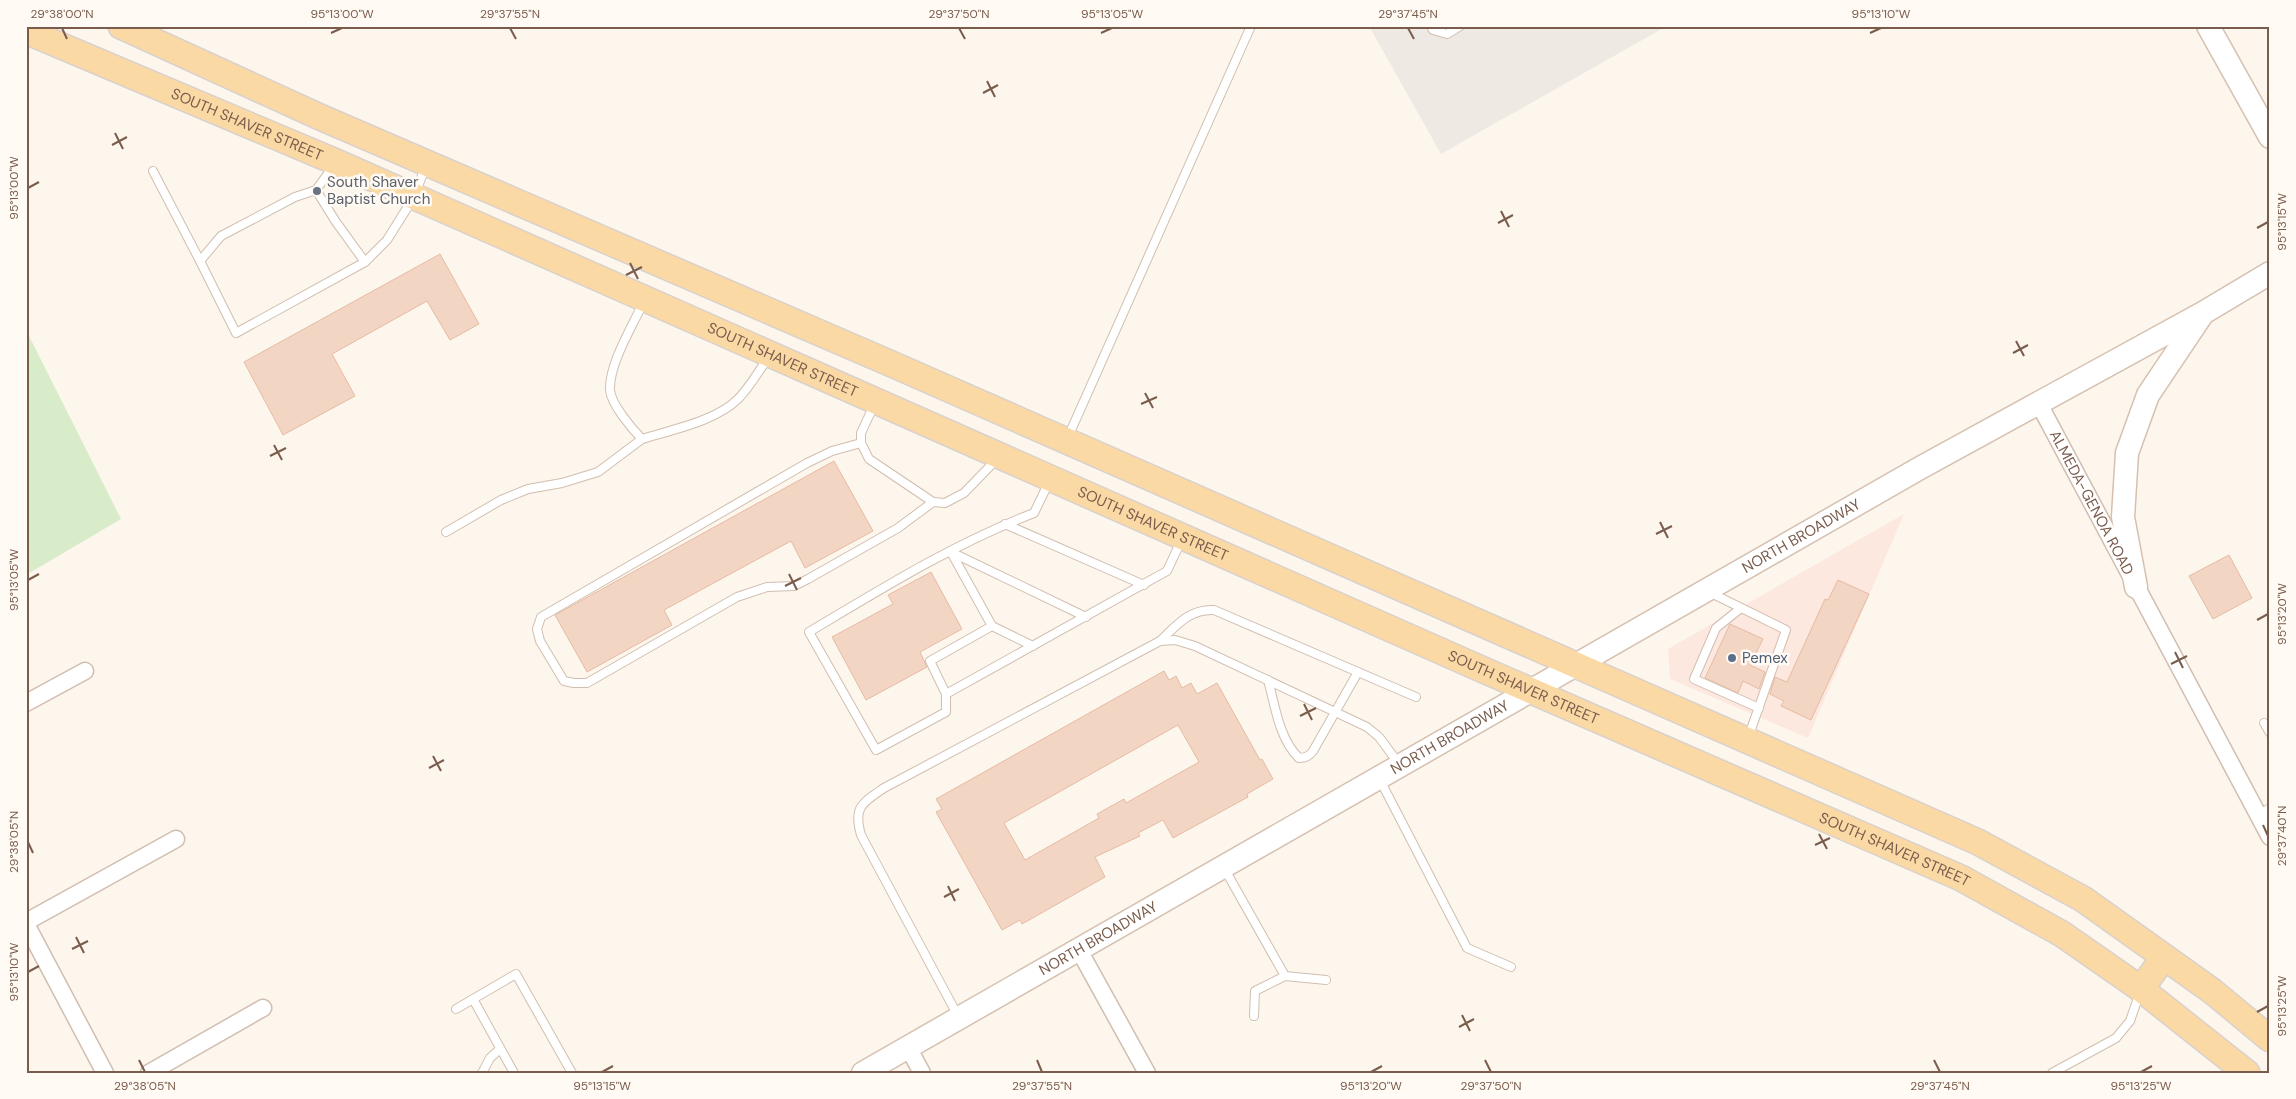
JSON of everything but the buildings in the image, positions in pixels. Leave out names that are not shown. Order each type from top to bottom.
[{"type":"main road","points":[[120,26],[427,164],[894,365],[1978,842],[2083,899],[2212,991],[2270,1039]]},
{"type":"main road","name":"SOUTH SHAVER STREET","points":[[26,30],[414,196],[1978,887],[2062,934],[2141,989],[2247,1073]]},
{"type":"main road","points":[[645,299],[661,265]]},
{"type":"main road","points":[[876,401],[894,365]]},
{"type":"main road","points":[[1050,478],[1066,441]]},
{"type":"main road","points":[[1858,833],[1875,796]]},
{"type":"main road","points":[[2141,989],[2164,956]]},
{"type":"street","points":[[2208,26],[2270,137]]},
{"type":"street","points":[[2038,402],[2203,313],[2270,273]]},
{"type":"street","points":[[2136,587],[2123,517],[2127,453],[2148,395],[2203,313]]},
{"type":"street","name":"ALMEDA-GENOA ROAD","points":[[2038,402],[2136,587],[2264,811],[2270,837]]},
{"type":"street","name":"NORTH BROADWAY","points":[[863,1073],[2038,402]]},
{"type":"street","points":[[26,703],[85,671]]},
{"type":"street","points":[[105,1073],[26,923],[176,839]]},
{"type":"street","points":[[1079,950],[1147,1073]]},
{"type":"street","points":[[149,1073],[264,1008]]},
{"type":"street","points":[[908,1047],[922,1073]]},
{"type":"lane","points":[[1066,441],[1251,26]]},
{"type":"lane","points":[[1431,26],[1433,30],[1447,34],[1460,26]]},
{"type":"lane","points":[[200,261],[221,236],[295,197],[316,190],[336,162]]},
{"type":"lane","points":[[153,171],[236,333],[365,262],[387,240],[414,196],[427,164]]},
{"type":"lane","points":[[316,190],[365,262]]},
{"type":"lane","points":[[642,439],[629,426],[610,392],[613,370],[645,299]]},
{"type":"lane","points":[[446,532],[501,500],[528,489],[562,483],[598,472],[642,439],[716,414],[737,400],[770,354]]},
{"type":"lane","points":[[876,401],[861,433],[862,443],[869,458],[932,502],[945,503],[964,493],[1000,456]]},
{"type":"lane","points":[[862,443],[832,451],[807,463],[541,617],[537,628],[540,641],[564,681],[574,684],[587,683],[737,597],[767,587],[794,586],[890,533],[932,502]]},
{"type":"lane","points":[[992,626],[930,661],[946,694],[946,712],[876,750],[809,632],[879,590],[1005,524],[1034,513],[1050,478]]},
{"type":"lane","points":[[1005,524],[1144,585]]},
{"type":"lane","points":[[946,694],[1167,571],[1183,537]]},
{"type":"lane","points":[[951,552],[1086,617]]},
{"type":"lane","points":[[951,552],[992,626],[1033,646]]},
{"type":"lane","points":[[1707,591],[1786,630],[1747,740]]},
{"type":"lane","points":[[1742,608],[1716,628],[1694,679],[1758,708]]},
{"type":"lane","points":[[959,1019],[861,835],[856,820],[860,808],[868,799],[884,788],[1160,641],[1186,617],[1200,609],[1214,610],[1416,697]]},
{"type":"lane","points":[[1160,641],[1175,640],[1195,646],[1367,727],[1400,766]]},
{"type":"lane","points":[[1268,680],[1286,739],[1299,758],[1308,757],[1314,751],[1358,672]]},
{"type":"lane","points":[[2264,723],[2270,733]]},
{"type":"lane","points":[[1379,778],[1467,948],[1511,967]]},
{"type":"lane","points":[[1223,866],[1285,976]]},
{"type":"lane","points":[[456,1009],[516,974],[572,1073]]},
{"type":"lane","points":[[1254,1016],[1255,991],[1285,976],[1326,980]]},
{"type":"lane","points":[[2052,1073],[2116,1038],[2130,1021],[2141,989]]},
{"type":"lane","points":[[473,999],[514,1073]]},
{"type":"lane","points":[[482,1073],[490,1058],[500,1048]]},
{"type":"shaded area","points":[[1369,26],[1667,26],[1441,154]]},
{"type":"shaded area","points":[[1904,514],[1808,738],[1670,679],[1668,649]]},
{"type":"green space","points":[[26,330],[121,519],[26,575]]},
{"type":"place","name":"South Shaver Baptist Church","points":[[317,191]]},
{"type":"place","name":"Pemex","points":[[1732,658]]}]
